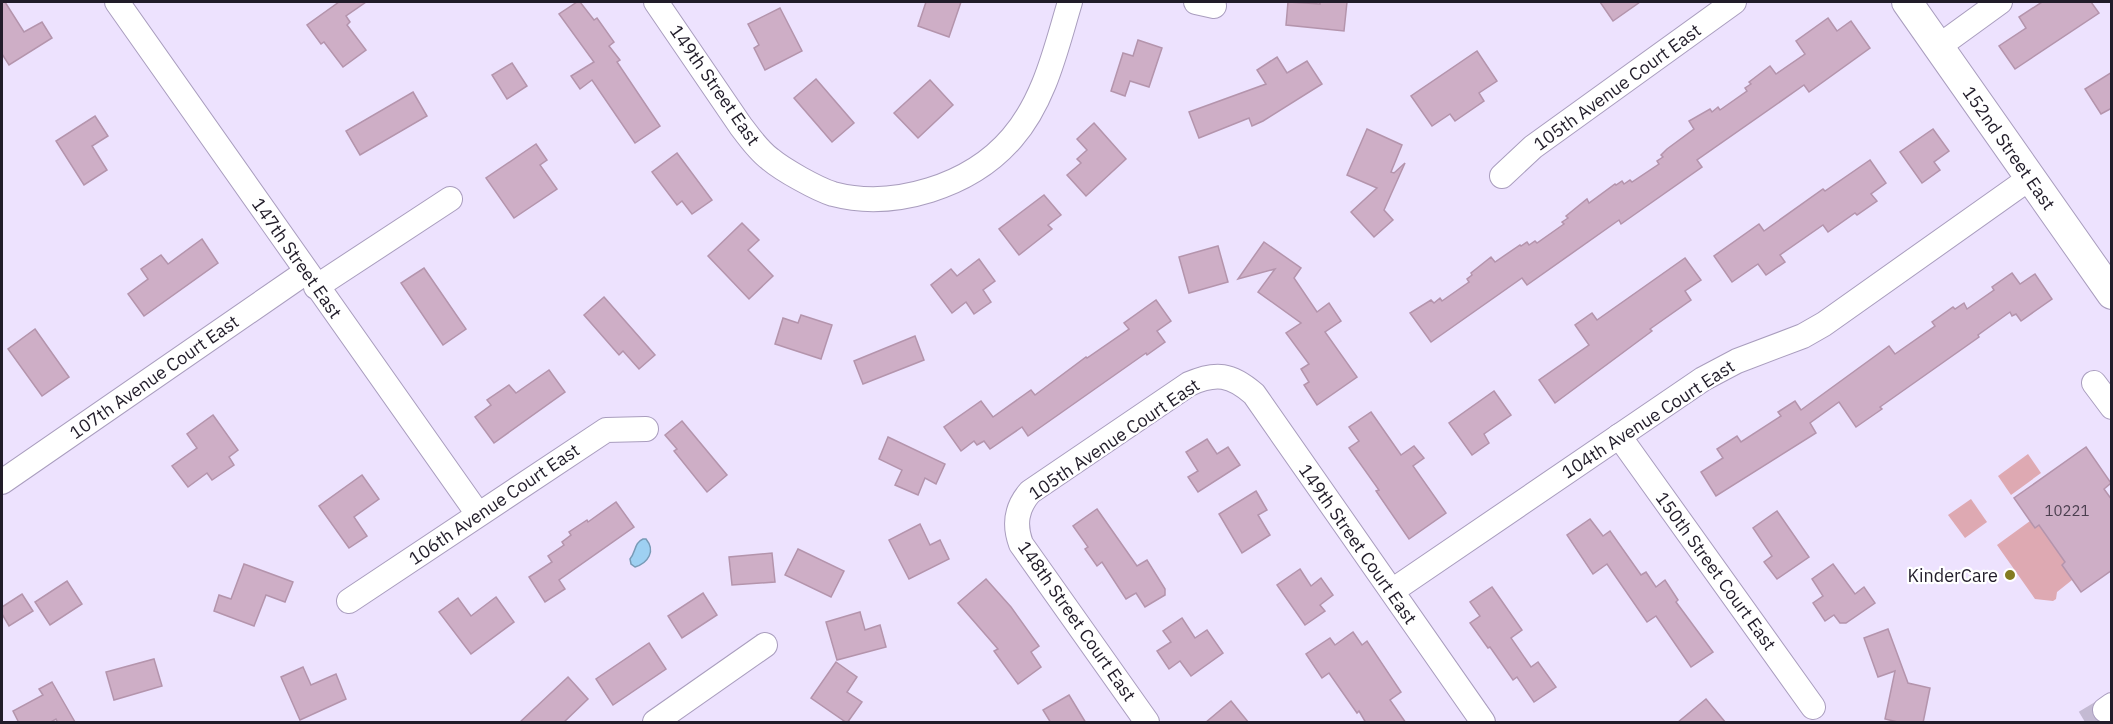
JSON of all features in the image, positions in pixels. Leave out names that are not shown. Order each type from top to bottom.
[{"type":"main road","name":"152nd Street East","points":[[1907,2],[2112,294]]},
{"type":"street","name":"147th Street East","points":[[117,2],[478,514]]},
{"type":"street","name":"149th Street East","points":[[656,2],[754,143],[770,160],[816,187],[843,196],[874,198],[901,197],[951,183],[976,169],[997,153],[1012,138],[1027,116],[1048,76],[1070,2]]},
{"type":"street","name":"105th Avenue Court East","points":[[1502,176],[1533,147],[1734,2]]},
{"type":"street","points":[[1938,47],[2000,2]]},
{"type":"street","name":"104th Avenue Court East","points":[[1392,591],[1703,380],[1728,366],[1803,336],[1824,324],[2030,178]]},
{"type":"street","name":"107th Avenue Court East","points":[[2,482],[311,279],[450,199]]},
{"type":"street","name":"105th Avenue Court East","points":[[1017,517],[1023,500],[1030,492],[1189,384],[1204,377],[1224,377]]},
{"type":"street","name":"149th Street Court East","points":[[1224,377],[1242,384],[1254,394],[1484,723]]},
{"type":"street","points":[[2094,383],[2112,407]]},
{"type":"street","name":"106th Avenue Court East","points":[[349,602],[606,430],[646,429]]},
{"type":"street","name":"150th Street Court East","points":[[1619,436],[1813,707]]},
{"type":"street","name":"148th Street Court East","points":[[1017,517],[1017,535],[1021,544],[1147,723]]},
{"type":"street","points":[[655,723],[765,645]]},
{"type":"shaded area","points":[[2028,454],[2041,473],[2011,495],[1998,476]]},
{"type":"shaded area","points":[[1971,499],[1987,522],[1965,538],[1948,515]]},
{"type":"shaded area","points":[[2030,521],[2035,528],[2039,525],[2065,562],[2062,565],[2072,580],[2057,592],[2056,599],[2053,601],[2035,599],[1997,545]]},
{"type":"water","points":[[643,539],[649,543],[649,556],[644,563],[635,567],[631,564],[630,559],[638,543]]},
{"type":"building","points":[[2,2],[5,2],[24,32],[42,22],[52,38],[9,65],[2,54]]},
{"type":"building","points":[[339,2],[366,2],[346,16],[350,22],[347,25],[366,50],[343,67],[324,42],[321,44],[307,25]]},
{"type":"building","points":[[580,2],[594,20],[597,18],[614,42],[609,46],[620,60],[617,62],[660,126],[635,143],[592,80],[580,89],[571,76],[594,62],[559,14]]},
{"type":"building","points":[[926,2],[961,2],[949,37],[918,26]]},
{"type":"building","points":[[1288,2],[1320,4],[1320,2],[1347,2],[1344,31],[1286,25]]},
{"type":"building","points":[[1600,2],[1640,2],[1613,21]]},
{"type":"building","points":[[2042,2],[2091,2],[2099,13],[2015,69],[1999,46],[2026,28],[2019,17]]},
{"type":"building","points":[[780,8],[802,51],[765,70],[754,48],[759,45],[748,24]]},
{"type":"building","points":[[1828,18],[1837,31],[1851,21],[1870,48],[1809,92],[1804,85],[1697,160],[1702,167],[1621,224],[1619,220],[1527,285],[1522,278],[1431,342],[1410,313],[1431,300],[1434,303],[1440,298],[1442,301],[1469,282],[1467,279],[1472,275],[1471,273],[1491,257],[1495,262],[1520,245],[1527,242],[1529,245],[1535,241],[1537,243],[1564,224],[1562,222],[1568,218],[1566,216],[1587,199],[1589,203],[1615,184],[1622,181],[1624,184],[1630,180],[1632,182],[1659,164],[1657,161],[1663,157],[1661,155],[1667,149],[1694,129],[1689,121],[1710,109],[1712,112],[1718,107],[1720,110],[1747,91],[1745,88],[1751,84],[1749,82],[1770,66],[1776,74],[1805,54],[1796,41]]},
{"type":"building","points":[[1138,40],[1162,48],[1149,87],[1130,81],[1125,96],[1111,91],[1123,53],[1133,56]]},
{"type":"building","points":[[1477,51],[1497,81],[1479,93],[1484,101],[1455,121],[1450,114],[1432,126],[1411,96]]},
{"type":"building","points":[[1277,57],[1287,73],[1307,61],[1322,84],[1252,126],[1249,118],[1199,138],[1189,112],[1266,84],[1257,70]]},
{"type":"building","points":[[512,63],[527,86],[507,99],[492,75]]},
{"type":"building","points":[[2112,72],[2112,108],[2101,114],[2085,89]]},
{"type":"building","points":[[816,79],[854,123],[832,142],[794,98]]},
{"type":"building","points":[[930,80],[953,105],[918,138],[894,113]]},
{"type":"building","points":[[413,92],[427,116],[360,155],[346,131]]},
{"type":"building","points":[[95,116],[108,136],[92,146],[107,170],[84,185],[56,141]]},
{"type":"building","points":[[1094,123],[1126,159],[1086,196],[1067,175],[1081,163],[1077,159],[1087,150],[1077,139]]},
{"type":"building","points":[[1367,129],[1402,145],[1391,172],[1394,173],[1405,163],[1384,210],[1393,220],[1374,237],[1351,212],[1377,188],[1347,175]]},
{"type":"building","points":[[1933,129],[1949,151],[1934,162],[1940,170],[1922,183],[1900,152]]},
{"type":"building","points":[[536,144],[547,160],[540,165],[557,189],[514,218],[486,178]]},
{"type":"building","points":[[677,153],[712,200],[692,214],[682,201],[677,205],[652,172]]},
{"type":"building","points":[[1870,160],[1886,183],[1871,194],[1877,201],[1828,232],[1823,225],[1780,255],[1785,262],[1766,275],[1758,264],[1732,282],[1714,256],[1759,224],[1764,231],[1823,189],[1825,191]]},
{"type":"building","points":[[1044,195],[1061,215],[1048,225],[1052,229],[1019,255],[999,229]]},
{"type":"building","points":[[742,223],[759,240],[748,250],[773,276],[749,299],[708,256]]},
{"type":"building","points":[[202,239],[218,263],[144,316],[128,294],[148,279],[141,269],[161,255],[168,264]]},
{"type":"building","points":[[1264,242],[1301,268],[1294,278],[1317,312],[1329,303],[1341,321],[1325,332],[1357,377],[1317,405],[1304,385],[1309,382],[1301,369],[1309,364],[1286,333],[1301,323],[1258,292],[1275,269],[1238,279]]},
{"type":"building","points":[[1218,246],[1228,282],[1189,293],[1179,257]]},
{"type":"building","points":[[1685,258],[1701,280],[1685,291],[1691,300],[1555,403],[1539,380],[1589,345],[1575,325],[1592,313],[1597,320]]},
{"type":"building","points":[[979,259],[995,281],[983,290],[991,302],[974,314],[966,302],[952,313],[931,285],[951,269],[957,276]]},
{"type":"building","points":[[424,268],[466,329],[443,345],[401,283]]},
{"type":"building","points":[[2012,273],[2020,284],[2035,274],[2052,299],[2021,321],[2016,314],[2012,316],[2010,312],[1856,427],[1839,402],[1810,423],[1816,433],[1716,496],[1701,472],[1723,458],[1717,449],[1737,436],[1741,442],[1781,416],[1778,412],[1795,401],[1801,410],[1889,346],[1895,354],[1935,326],[1932,322],[1953,307],[1955,309],[1964,303],[1967,309],[1994,290],[1992,287]]},
{"type":"building","points":[[604,297],[655,355],[639,369],[623,351],[619,355],[584,315]]},
{"type":"building","points":[[1156,300],[1171,321],[1157,331],[1165,342],[1028,436],[1022,427],[990,449],[984,441],[977,445],[974,441],[961,451],[944,427],[981,401],[993,417],[1031,390],[1035,395],[1129,329],[1124,323]]},
{"type":"building","points":[[801,315],[832,325],[821,359],[775,344],[783,318],[798,323]]},
{"type":"building","points":[[35,329],[69,377],[42,396],[8,349]]},
{"type":"building","points":[[915,336],[924,360],[863,384],[854,361]]},
{"type":"building","points":[[549,370],[565,392],[494,443],[475,417],[491,405],[487,400],[509,385],[516,393]]},
{"type":"building","points":[[1494,391],[1511,415],[1484,434],[1489,443],[1472,455],[1449,423]]},
{"type":"building","points":[[1371,412],[1401,455],[1414,446],[1424,458],[1413,466],[1446,513],[1409,539],[1376,491],[1379,490],[1349,448],[1359,441],[1349,427]]},
{"type":"building","points":[[213,415],[238,450],[229,457],[234,465],[212,480],[207,473],[188,487],[172,466],[197,448],[187,434]]},
{"type":"building","points":[[682,421],[727,475],[707,492],[674,451],[677,449],[665,435]]},
{"type":"building","points":[[888,437],[945,464],[936,484],[925,478],[918,495],[895,485],[902,470],[879,459]]},
{"type":"building","points":[[1207,439],[1217,454],[1228,447],[1240,465],[1198,492],[1188,477],[1198,471],[1186,452]]},
{"type":"building","points":[[2086,447],[2111,483],[2104,489],[2112,500],[2112,570],[2081,592],[2062,565],[2065,562],[2039,525],[2035,528],[2014,498]]},
{"type":"building","points":[[362,475],[379,499],[354,517],[367,536],[349,548],[319,506]]},
{"type":"building","points":[[1256,491],[1267,510],[1258,515],[1270,535],[1242,553],[1219,514]]},
{"type":"building","points":[[616,502],[634,527],[559,580],[565,589],[545,602],[529,577],[552,562],[548,556],[564,545],[562,542],[571,535],[569,532]]},
{"type":"building","points":[[1097,509],[1137,566],[1147,560],[1165,589],[1165,595],[1145,607],[1136,593],[1126,599],[1102,562],[1097,566],[1085,549],[1088,547],[1073,526]]},
{"type":"building","points":[[1777,511],[1809,557],[1777,579],[1764,562],[1772,556],[1753,528]]},
{"type":"building","points":[[1590,519],[1603,536],[1610,531],[1641,575],[1646,572],[1656,587],[1665,580],[1678,600],[1676,602],[1713,652],[1691,667],[1656,616],[1647,622],[1607,564],[1593,574],[1567,535]]},
{"type":"building","points":[[920,524],[930,545],[940,540],[949,559],[909,579],[889,540]]},
{"type":"building","points":[[798,549],[844,571],[831,597],[785,575]]},
{"type":"building","points":[[772,553],[775,582],[732,585],[729,557]]},
{"type":"building","points":[[244,564],[293,582],[285,602],[266,595],[254,626],[214,611],[219,595],[231,599]]},
{"type":"building","points":[[1833,564],[1855,594],[1864,587],[1875,603],[1846,623],[1840,623],[1834,615],[1825,621],[1813,603],[1823,596],[1812,579]]},
{"type":"building","points":[[1300,569],[1311,586],[1321,578],[1333,595],[1320,605],[1325,611],[1305,625],[1277,585]]},
{"type":"building","points":[[986,579],[1011,607],[1039,646],[1031,652],[1041,667],[1018,684],[994,651],[998,649],[958,603]]},
{"type":"building","points":[[67,581],[82,604],[50,625],[35,602]]},
{"type":"building","points":[[1492,587],[1522,630],[1511,638],[1531,667],[1538,662],[1556,687],[1534,702],[1517,677],[1513,680],[1470,623],[1480,616],[1470,602]]},
{"type":"building","points":[[703,593],[717,615],[682,638],[668,616]]},
{"type":"building","points":[[22,594],[33,611],[9,626],[2,614],[2,607]]},
{"type":"building","points":[[496,597],[514,622],[471,654],[439,612],[458,598],[471,616]]},
{"type":"building","points":[[860,612],[865,630],[880,625],[886,647],[837,660],[826,622]]},
{"type":"building","points":[[1182,618],[1195,638],[1207,630],[1223,653],[1191,676],[1180,661],[1169,669],[1157,651],[1171,642],[1163,631]]},
{"type":"building","points":[[1888,629],[1908,683],[1930,688],[1923,723],[1902,723],[1885,719],[1895,671],[1878,677],[1864,638]]},
{"type":"building","points":[[1353,632],[1362,645],[1367,641],[1401,692],[1390,700],[1406,723],[1366,723],[1329,673],[1322,678],[1306,654],[1330,638],[1335,645]]},
{"type":"building","points":[[649,643],[666,669],[613,705],[596,679]]},
{"type":"building","points":[[154,659],[162,686],[114,700],[106,672]]},
{"type":"building","points":[[836,662],[857,677],[847,692],[862,702],[847,723],[811,698]]},
{"type":"building","points":[[303,667],[311,685],[336,674],[346,699],[300,720],[281,677]]},
{"type":"building","points":[[568,677],[588,699],[563,723],[519,723]]},
{"type":"building","points":[[52,682],[75,722],[58,723],[56,719],[49,723],[19,723],[13,711],[43,695],[39,689]]},
{"type":"building","points":[[1069,695],[1086,723],[1051,723],[1043,710]]},
{"type":"building","points":[[1706,699],[1726,723],[1677,723]]},
{"type":"building","points":[[1231,701],[1249,723],[1205,723]]},
{"type":"tunnel","points":[[2085,722],[2105,710]]},
{"type":"place","name":"KinderCare","points":[[2010,575]]}]
